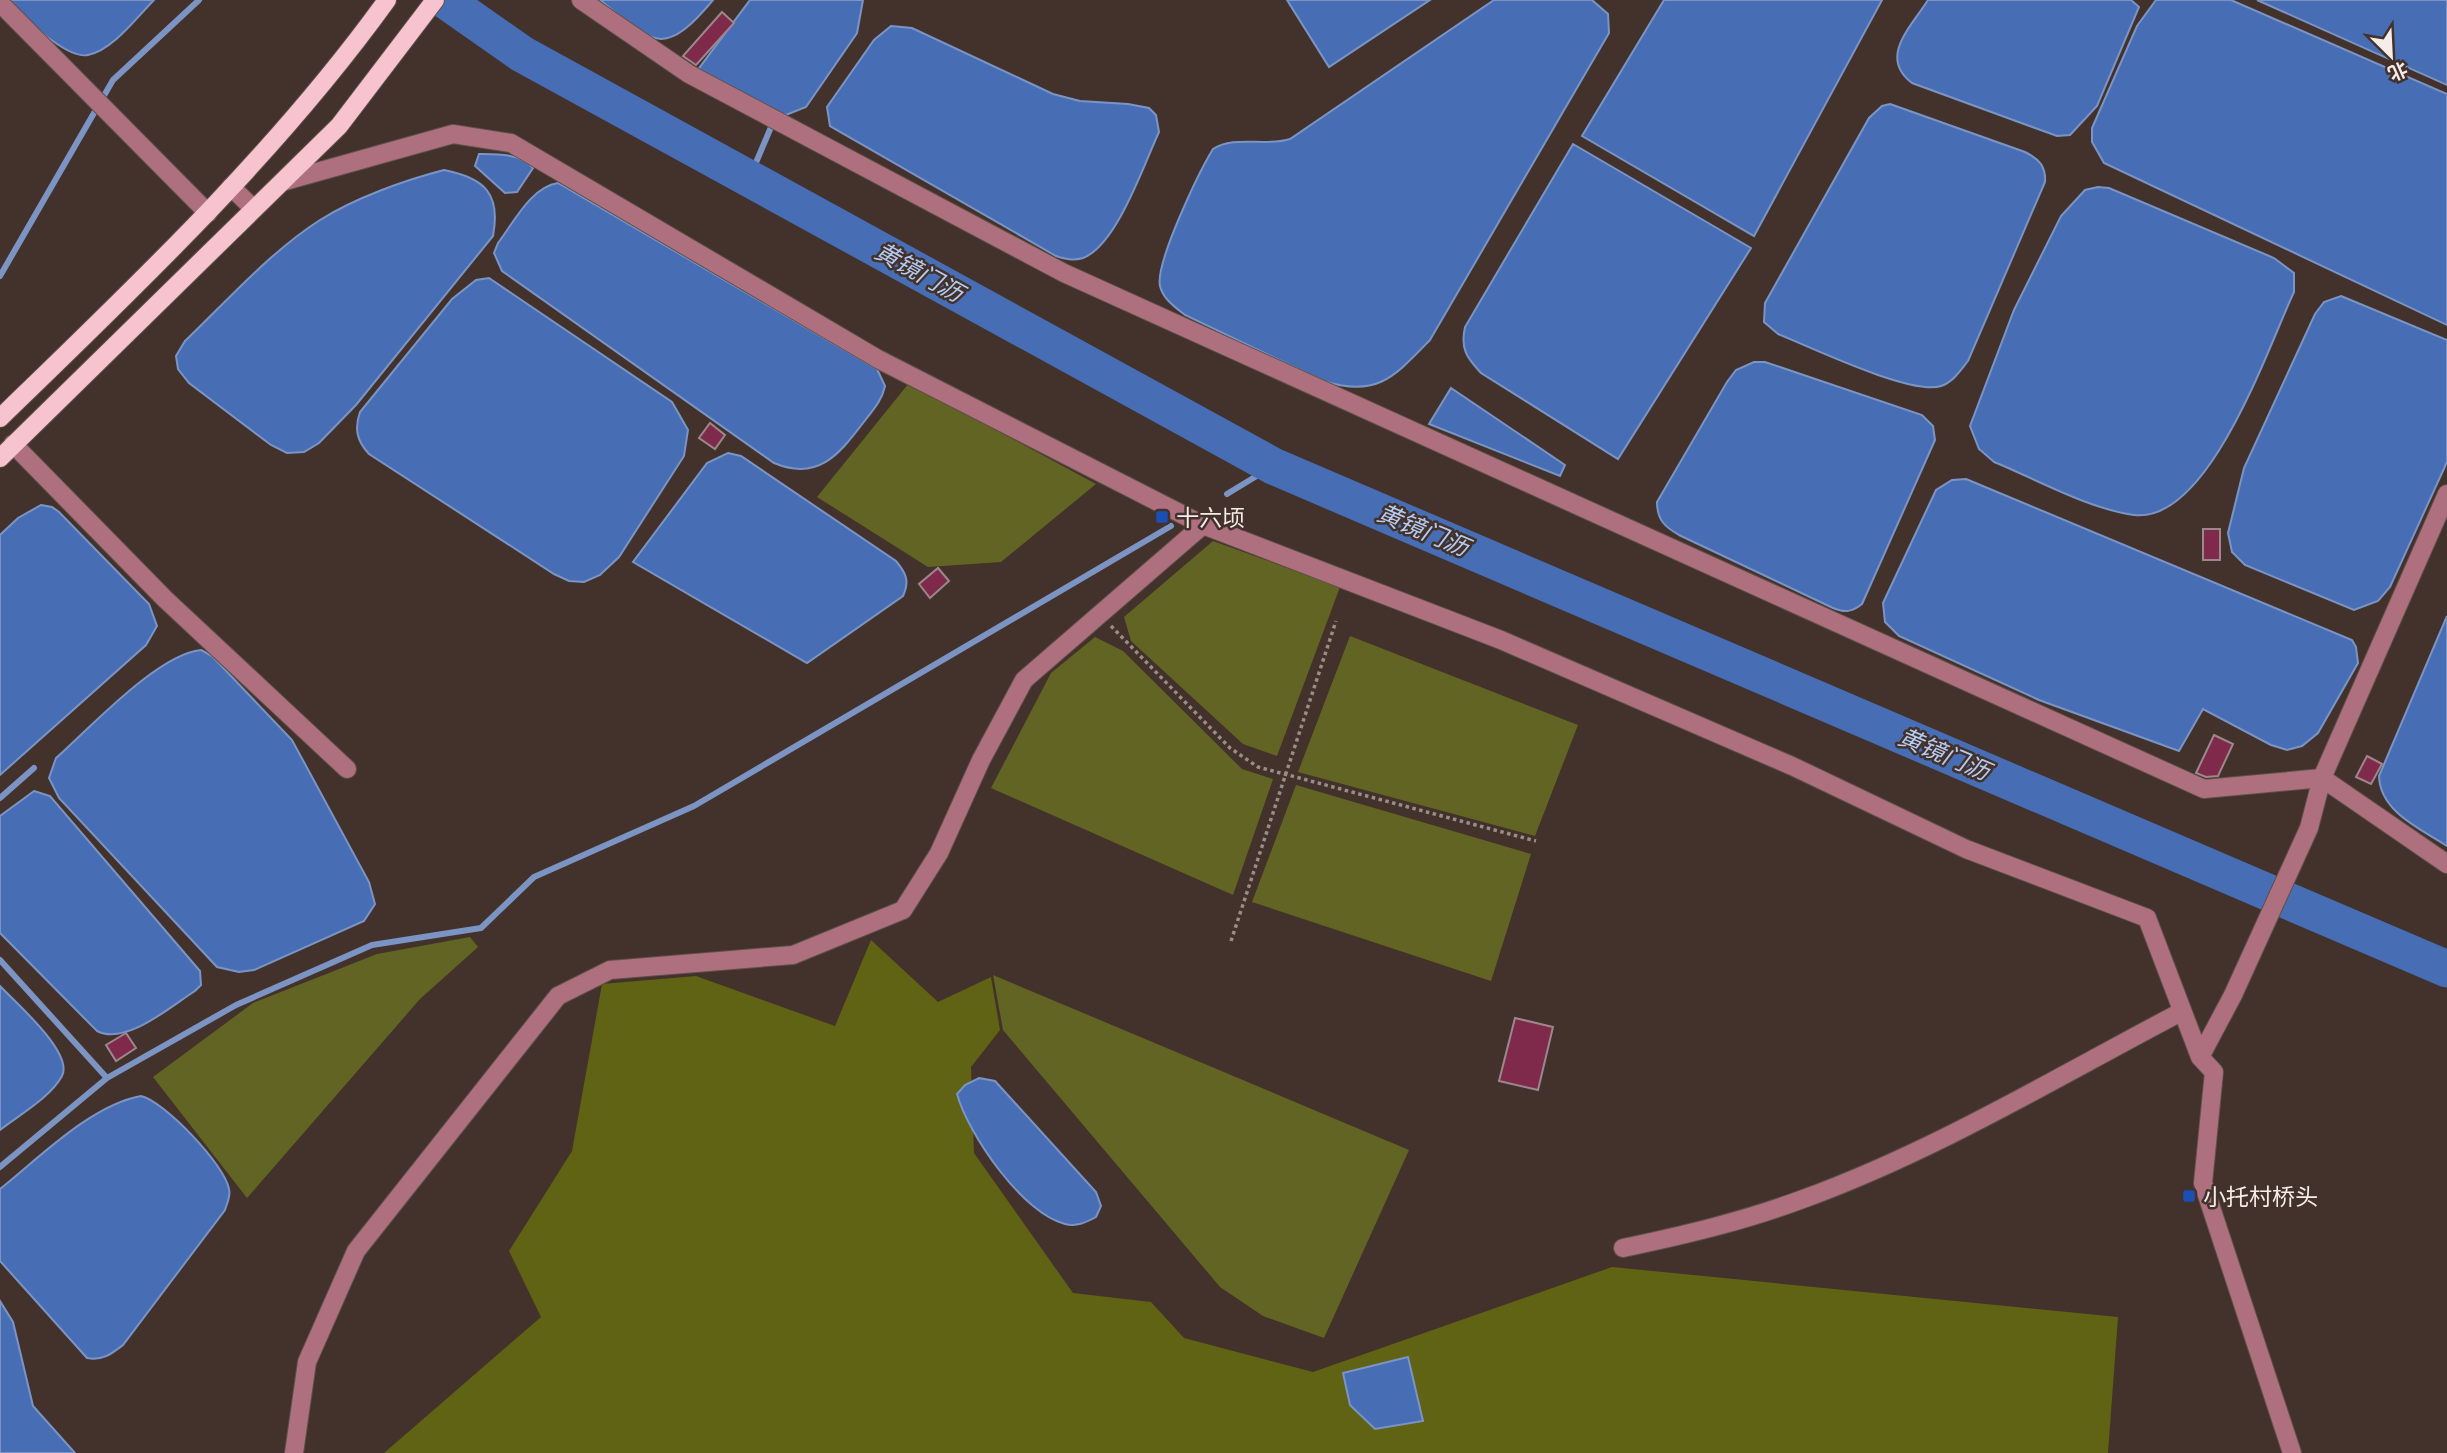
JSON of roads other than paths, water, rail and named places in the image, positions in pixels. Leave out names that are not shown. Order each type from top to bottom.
[{"type":"main road","points":[[0,418],[208,213],[351,51],[387,0]]},
{"type":"main road","points":[[0,458],[339,126],[435,0]]},
{"type":"street","points":[[581,0],[689,74],[1064,273],[2204,789],[2322,778],[2447,864]]},
{"type":"street","points":[[0,3],[208,213]]},
{"type":"street","points":[[285,181],[453,134],[511,143],[878,359],[1203,525],[1501,640],[1792,766],[1966,849],[2147,918],[2200,1057],[2214,1072],[2203,1183],[2292,1453]]},
{"type":"street","points":[[231,187],[254,209]]},
{"type":"street","points":[[13,444],[165,599],[347,769]]},
{"type":"street","points":[[2200,1057],[2233,995],[2309,828],[2322,778],[2447,494]]},
{"type":"street","points":[[295,1453],[307,1362],[356,1251],[558,996],[610,970],[793,955],[903,910],[939,853],[981,760],[1024,680],[1203,525]]},
{"type":"street","points":[[1623,1248],[1704,1231],[1806,1198],[1931,1144],[2181,1012]]},
{"type":"water","points":[[4,0],[154,0],[106,47],[88,55],[79,55],[56,43]]},
{"type":"water","points":[[600,0],[713,0],[682,31],[669,38],[658,39],[633,27]]},
{"type":"water","points":[[750,0],[863,0],[857,33],[806,107],[786,115],[769,111],[697,71]]},
{"type":"water","points":[[1287,0],[1430,0],[1329,67]]},
{"type":"water","points":[[1494,0],[1592,0],[1608,14],[1609,33],[1430,340],[1406,364],[1383,381],[1357,387],[1342,386],[1323,381],[1185,315],[1170,302],[1160,286],[1164,258],[1189,196],[1213,149],[1231,143],[1290,139]]},
{"type":"water","points":[[1664,0],[1882,0],[1754,236],[1582,136]]},
{"type":"water","points":[[1928,0],[2131,0],[2139,7],[2097,106],[2070,135],[2057,136],[1912,83],[1902,73],[1898,63],[1901,42]]},
{"type":"water","points":[[2156,0],[2231,0],[2447,94],[2447,325],[2104,163],[2092,142],[2092,128],[2137,26]]},
{"type":"water","points":[[2257,0],[2447,0],[2447,85]]},
{"type":"water","points":[[891,26],[912,28],[1053,94],[1080,101],[1149,108],[1156,115],[1159,132],[1137,183],[1118,221],[1095,250],[1079,259],[1056,256],[830,126],[827,107],[874,40]]},
{"type":"water","points":[[1890,104],[2025,152],[2038,160],[2044,172],[2045,182],[1968,361],[1953,379],[1941,386],[1908,384],[1861,369],[1778,334],[1764,322],[1765,303],[1869,118],[1882,106]]},
{"type":"water","points":[[1573,144],[1751,248],[1618,459],[1481,373],[1468,358],[1464,347],[1465,327]]},
{"type":"water","points":[[479,154],[515,157],[533,168],[517,192],[505,193],[475,166]]},
{"type":"water","points":[[444,170],[470,178],[487,190],[494,209],[493,236],[356,405],[319,443],[304,452],[287,453],[271,445],[189,383],[178,369],[176,356],[185,341],[284,247],[320,220],[349,204],[397,184]]},
{"type":"water","points":[[558,183],[877,369],[885,386],[882,396],[845,446],[814,467],[789,468],[774,463],[502,271],[494,253],[498,243],[531,198],[548,186]]},
{"type":"water","points":[[2109,188],[2274,258],[2294,273],[2294,292],[2269,351],[2232,428],[2211,463],[2187,492],[2161,510],[2134,515],[2099,507],[1994,462],[1979,449],[1970,426],[2014,310],[2061,216],[2085,190]]},
{"type":"water","points":[[489,278],[672,402],[688,430],[684,456],[619,557],[600,575],[584,582],[569,581],[554,574],[369,454],[359,439],[357,424],[360,412],[452,299],[476,280]]},
{"type":"water","points":[[2341,296],[2447,340],[2447,462],[2390,587],[2378,601],[2354,610],[2245,565],[2232,552],[2228,533],[2244,468],[2315,314],[2324,302]]},
{"type":"water","points":[[1754,362],[1765,362],[1922,415],[1933,426],[1935,440],[1862,604],[1852,610],[1833,608],[1679,535],[1660,518],[1657,502],[1727,382],[1736,370]]},
{"type":"water","points":[[1451,388],[1565,465],[1560,476],[1429,424]]},
{"type":"water","points":[[728,453],[741,456],[896,561],[906,577],[903,596],[807,663],[633,562],[707,463]]},
{"type":"water","points":[[1966,479],[2352,640],[2356,647],[2358,663],[2318,733],[2302,746],[2287,750],[2271,745],[2203,709],[2179,751],[2039,700],[1899,636],[1885,622],[1883,603],[1936,490],[1952,480]]},
{"type":"water","points":[[41,505],[52,507],[59,512],[149,604],[157,626],[146,645],[0,775],[0,535],[18,518]]},
{"type":"water","points":[[2447,616],[2447,846],[2414,826],[2394,809],[2381,789],[2379,776]]},
{"type":"water","points":[[201,650],[212,656],[292,740],[369,882],[375,904],[364,921],[254,970],[239,972],[217,967],[59,798],[49,778],[56,758],[125,694],[165,664]]},
{"type":"water","points":[[34,791],[50,796],[200,971],[201,985],[195,991],[134,1029],[109,1034],[97,1031],[0,933],[0,816]]},
{"type":"water","points":[[0,986],[42,1029],[60,1055],[63,1066],[62,1076],[50,1092],[0,1130]]},
{"type":"water","points":[[979,1078],[995,1081],[1096,1192],[1101,1206],[1096,1217],[1074,1225],[1049,1217],[1032,1205],[999,1170],[973,1130],[957,1094],[965,1085]]},
{"type":"water","points":[[141,1096],[164,1109],[192,1135],[225,1178],[229,1197],[225,1210],[123,1345],[102,1358],[87,1358],[0,1261],[0,1189],[85,1121],[122,1101]]},
{"type":"water","points":[[0,1301],[13,1322],[33,1406],[75,1453],[0,1453]]},
{"type":"water","points":[[1408,1357],[1423,1421],[1375,1429],[1350,1405],[1343,1373]]},
{"type":"waterway","points":[[0,276],[113,80],[199,0]]},
{"type":"waterway","name":"黄镜门沥","points":[[445,0],[522,54],[1273,466],[2447,969]]},
{"type":"waterway","points":[[749,179],[774,120]]},
{"type":"waterway","points":[[1227,494],[1273,466]]},
{"type":"waterway","points":[[0,1167],[107,1078],[236,1005],[372,945],[481,928],[534,877],[694,806],[1171,526]]},
{"type":"waterway","points":[[0,798],[34,768]]},
{"type":"waterway","points":[[0,960],[107,1078]]},
{"type":"place","name":"十六顷","points":[[1162,517]]},
{"type":"place","name":"小托村桥头","points":[[2189,1196]]}]
